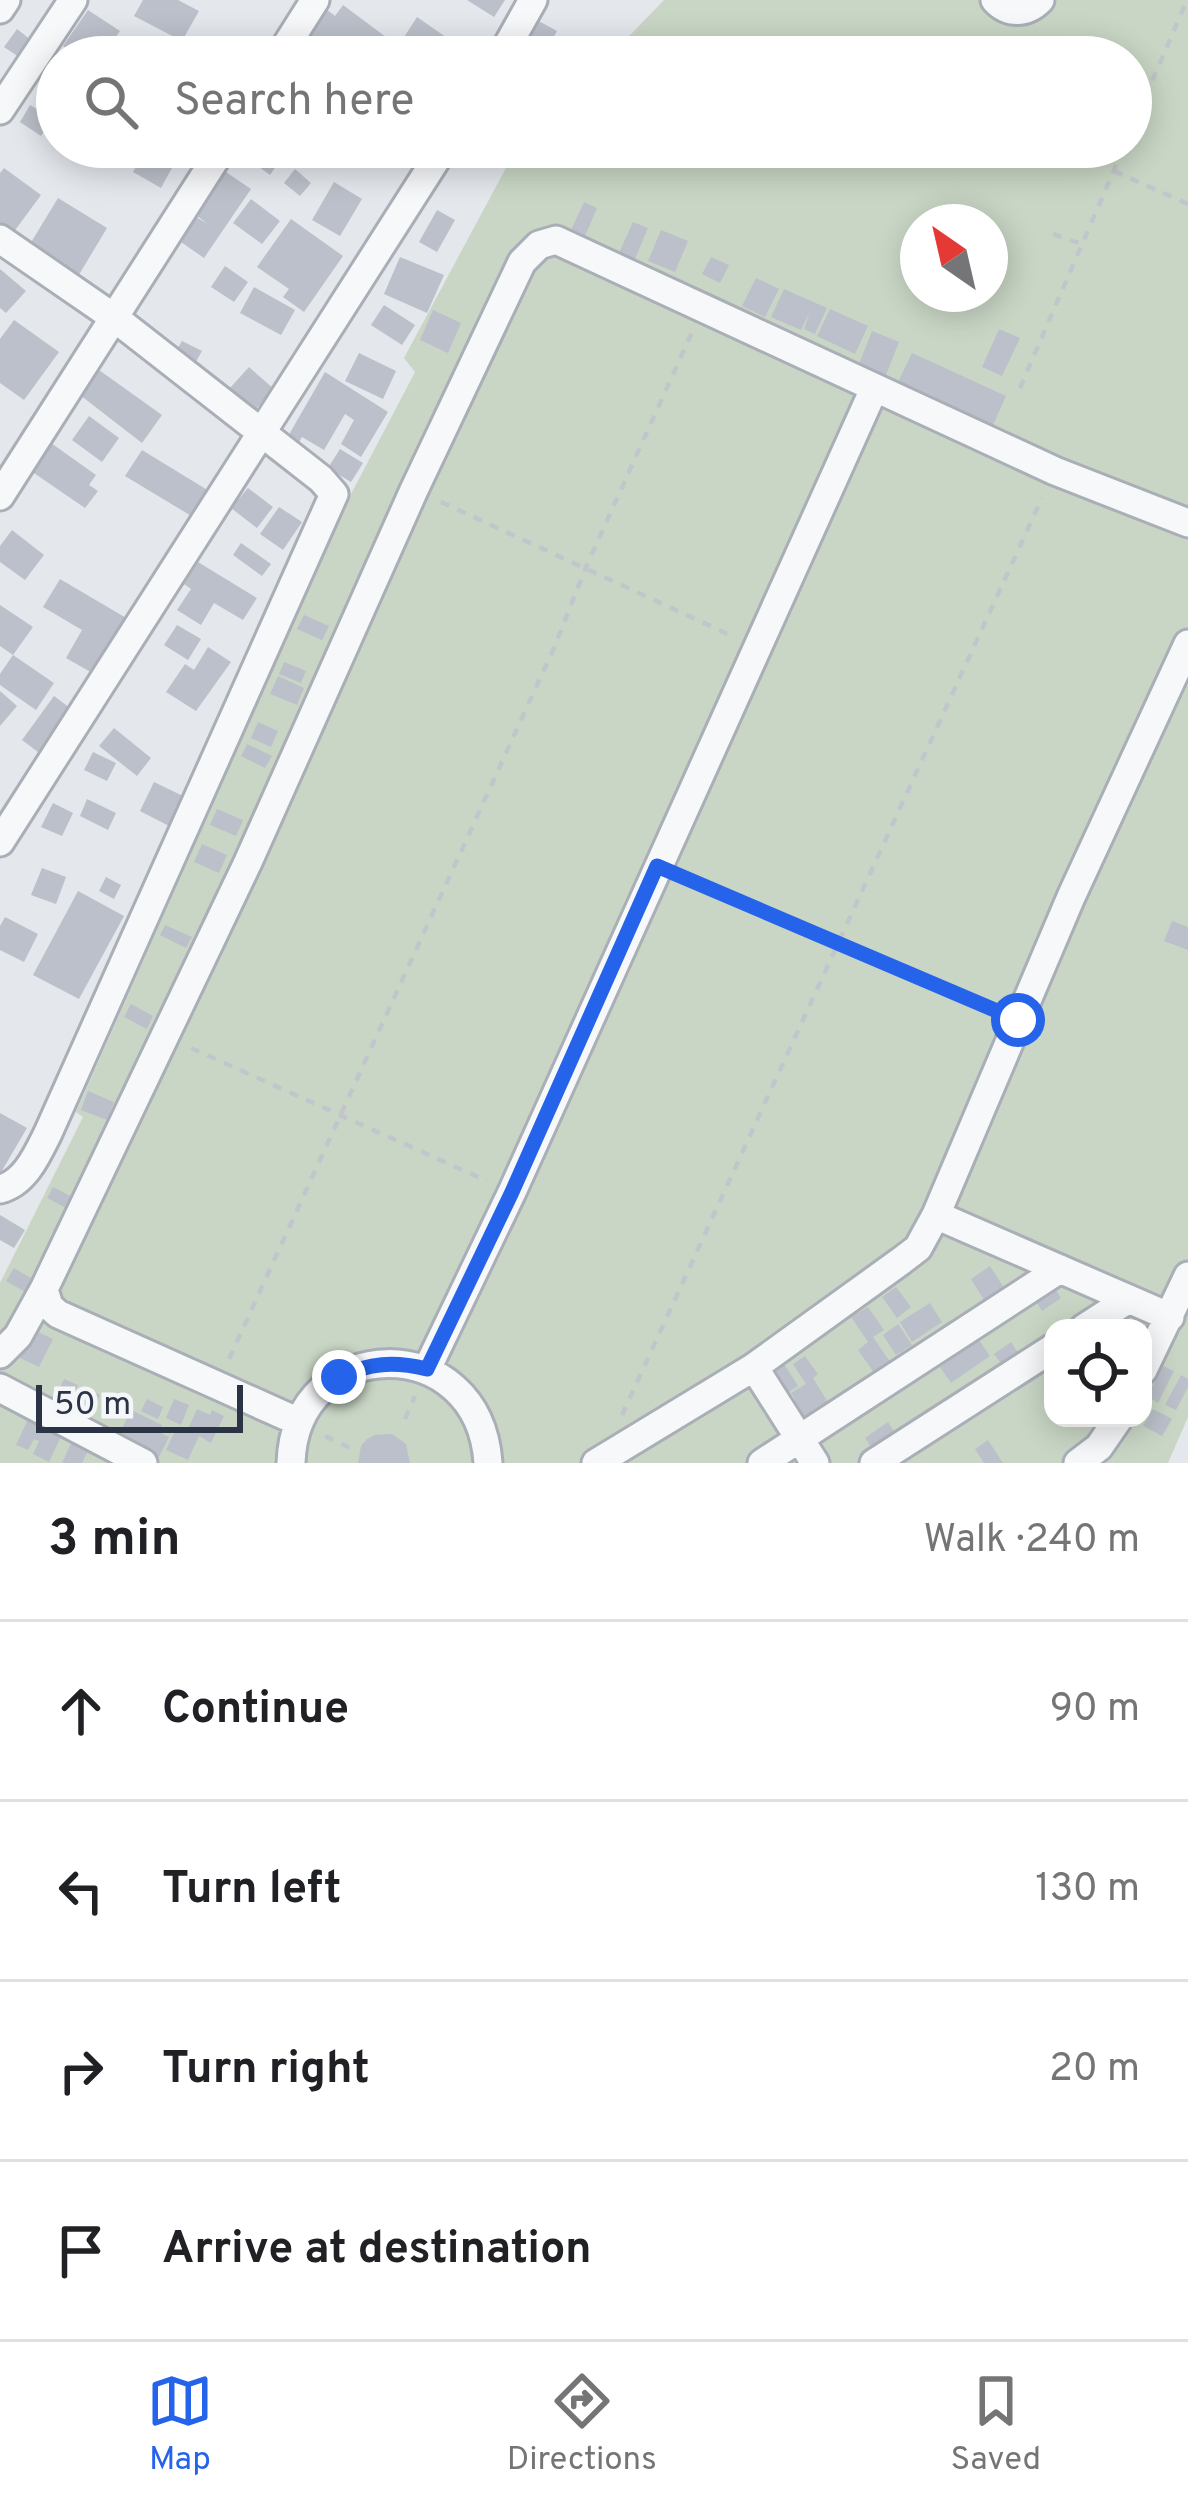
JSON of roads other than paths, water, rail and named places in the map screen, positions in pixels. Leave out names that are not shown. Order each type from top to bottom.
[{"type":"street","points":[[0,9],[6,0]]},
{"type":"street","points":[[49,36],[73,0]]},
{"type":"street","points":[[292,36],[314,0]]},
{"type":"street","points":[[513,36],[533,0]]},
{"type":"street","points":[[995,0],[1011,11],[1023,11],[1040,0]]},
{"type":"street","points":[[0,110],[36,56]]},
{"type":"street","points":[[0,496],[210,168]]},
{"type":"street","points":[[0,842],[430,168]]},
{"type":"street","points":[[0,239],[116,319],[332,487],[332,503],[38,1154],[14,1186],[0,1189]]},
{"type":"street","points":[[0,1354],[18,1336],[44,1289],[248,862],[522,262],[539,245],[556,240],[1054,471],[1188,523]]},
{"type":"street","points":[[427,1369],[512,1192],[874,389]]},
{"type":"street","points":[[606,1456],[754,1367],[918,1248],[1188,644]]},
{"type":"street","points":[[936,1215],[1170,1317]]},
{"type":"street","points":[[762,1463],[1060,1269]]},
{"type":"street","points":[[1152,1352],[1188,1276]]},
{"type":"street","points":[[44,1289],[49,1306],[58,1314],[299,1422]]},
{"type":"street","points":[[1098,1319],[1130,1299]]},
{"type":"street","points":[[874,1463],[1044,1354]]},
{"type":"street","points":[[288,1461],[299,1422],[315,1396],[367,1365],[397,1362],[427,1369],[454,1385],[475,1408],[487,1438],[488,1463]]},
{"type":"street","points":[[754,1367],[815,1463]]},
{"type":"street","points":[[0,1388],[143,1463]]},
{"type":"street","points":[[1078,1463],[1099,1447],[1113,1427]]}]
